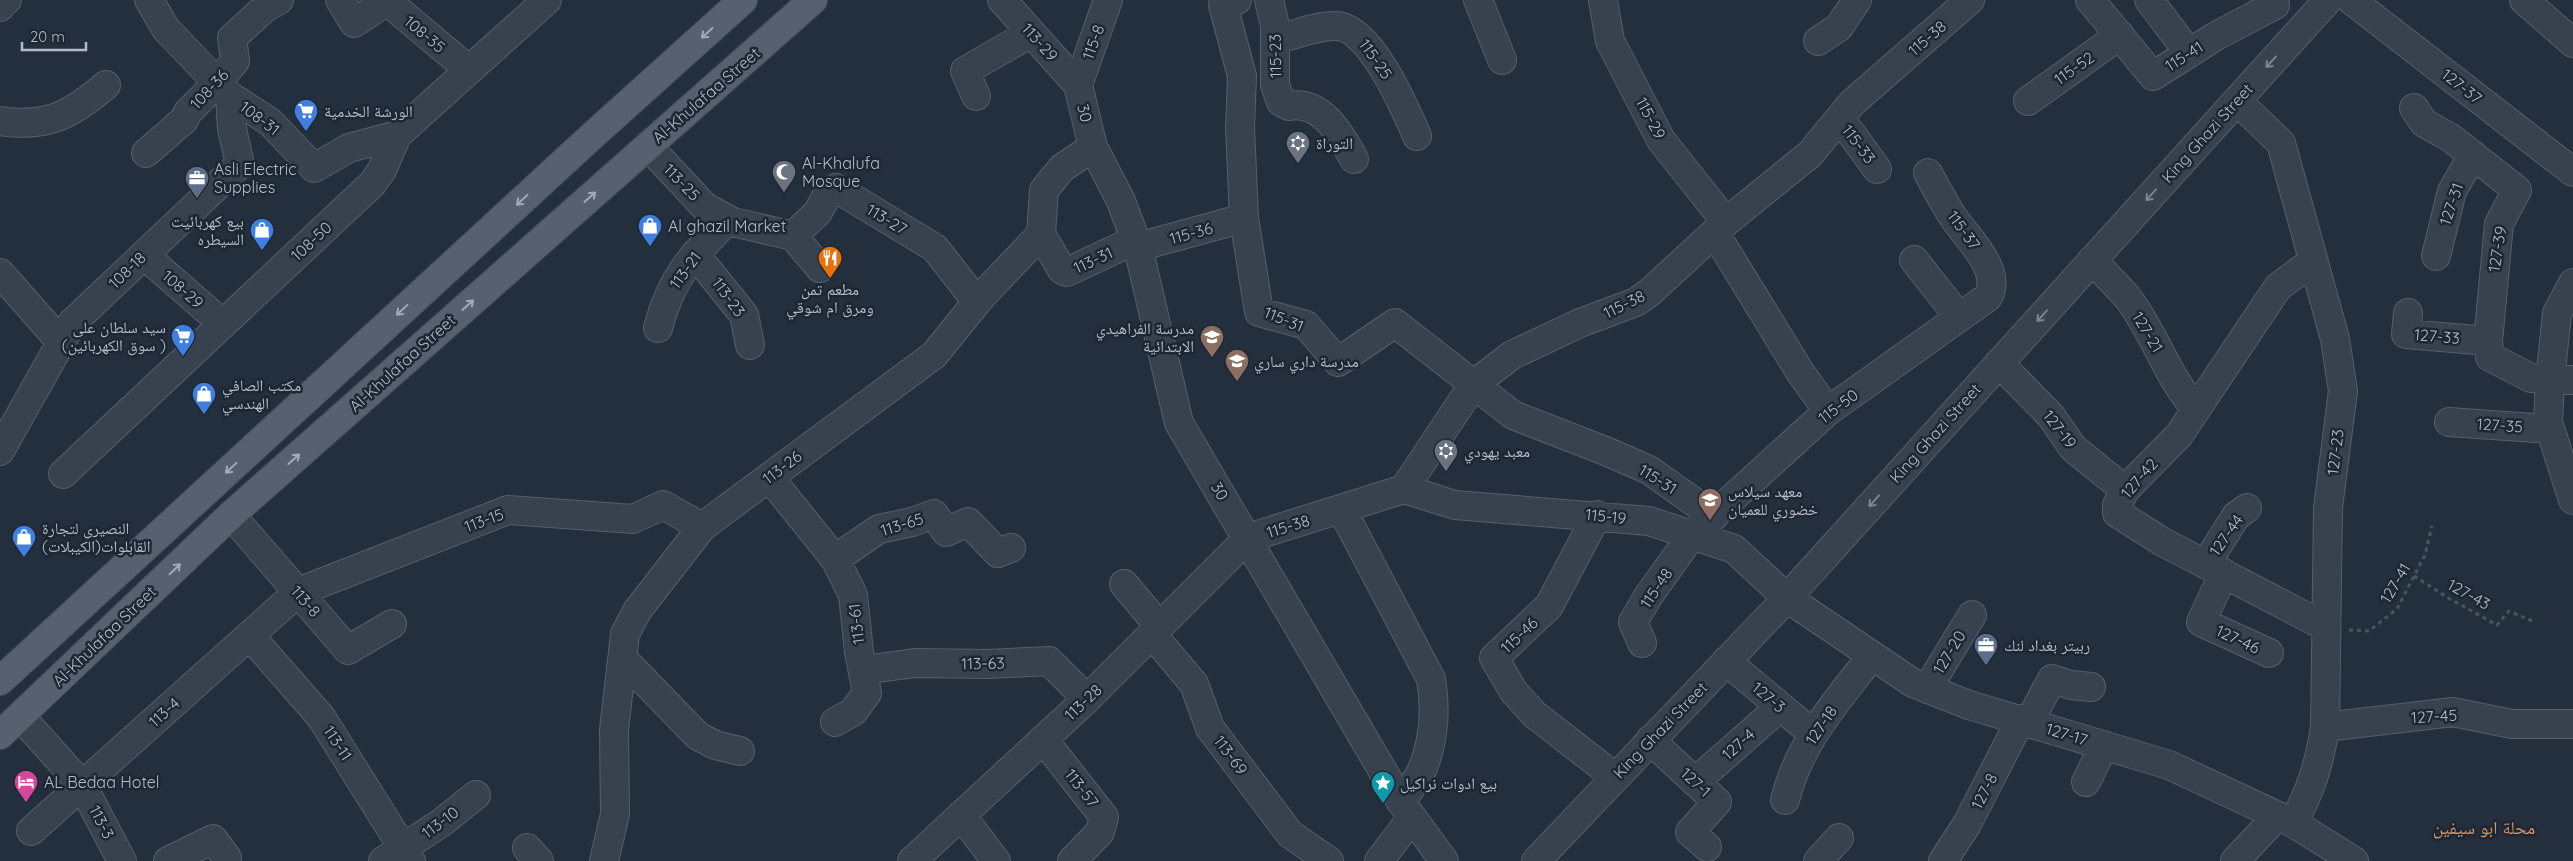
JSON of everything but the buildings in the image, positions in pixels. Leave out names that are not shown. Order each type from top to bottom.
[{"type":"main road","points":[[0,681],[584,143],[743,0]]},
{"type":"main road","name":"Al-Khulafaa Street","points":[[0,735],[231,514],[813,0]]},
{"type":"street","points":[[0,7],[0,2],[7,0]]},
{"type":"street","name":"108-31","points":[[149,0],[166,30],[224,89],[270,122],[314,168],[349,148],[397,135]]},
{"type":"street","name":"108-36","points":[[146,153],[184,120],[188,112],[224,89],[235,60],[232,38],[265,8],[279,0]]},
{"type":"street","name":"108-35","points":[[340,0],[354,23],[387,1],[469,70]]},
{"type":"street","name":"108-50","points":[[63,474],[372,184],[382,170],[397,135],[548,0]]},
{"type":"street","name":"113-29","points":[[1002,0],[1078,85]]},
{"type":"street","name":"115-8","points":[[1078,85],[1108,0]]},
{"type":"street","name":"115-23","points":[[1269,0],[1275,26],[1275,85],[1281,102],[1288,106],[1301,104],[1311,106],[1340,132],[1354,159]]},
{"type":"street","points":[[1478,0],[1502,60]]},
{"type":"street","name":"115-29","points":[[1604,0],[1610,41],[1661,140],[1721,228]]},
{"type":"street","points":[[1818,42],[1839,27],[1857,0]]},
{"type":"street","name":"115-38","points":[[1248,538],[1404,490],[1473,386],[1512,354],[1580,323],[1636,302],[1810,154],[1852,103],[1970,0]]},
{"type":"street","name":"115-41","points":[[2090,0],[2153,76],[2273,3]]},
{"type":"street","points":[[2149,0],[2190,53]]},
{"type":"street","name":"King Ghazi Street","points":[[1536,861],[1786,598],[2328,0]]},
{"type":"street","name":"127-37","points":[[2351,0],[2573,172]]},
{"type":"street","points":[[2524,0],[2573,44]]},
{"type":"street","name":"115-31","points":[[1230,2],[1242,76],[1240,128],[1244,218],[1259,312],[1306,325],[1338,362],[1395,323],[1473,386],[1513,415],[1649,470],[1714,516]]},
{"type":"street","points":[[2273,3],[2297,33]]},
{"type":"street","name":"115-25","points":[[1275,40],[1336,26],[1352,29],[1364,39],[1399,93],[1417,136]]},
{"type":"street","points":[[976,96],[964,71],[1031,33]]},
{"type":"street","name":"115-52","points":[[2028,101],[2120,35]]},
{"type":"street","points":[[0,121],[22,124],[53,120],[82,106],[106,85]]},
{"type":"street","name":"30","points":[[1078,85],[1094,146],[1121,201],[1137,244],[1179,423],[1406,810],[1444,861]]},
{"type":"street","name":"108-18","points":[[0,451],[72,324],[240,164],[224,89]]},
{"type":"street","name":"127-23","points":[[2235,861],[2285,820],[2310,791],[2319,762],[2325,727],[2328,508],[2343,391],[2335,339],[2281,143],[2237,100]]},
{"type":"street","name":"127-39","points":[[2414,108],[2424,123],[2451,138],[2517,190],[2499,224],[2488,340],[2490,358],[2532,378],[2561,380]]},
{"type":"street","name":"115-33","points":[[1840,118],[1877,169]]},
{"type":"street","name":"113-25","points":[[648,146],[705,207],[728,220],[774,233],[793,236]]},
{"type":"street","points":[[1041,234],[1044,190],[1062,168],[1094,146]]},
{"type":"street","name":"127-31","points":[[2436,256],[2452,191],[2473,155]]},
{"type":"street","name":"115-37","points":[[1928,173],[1953,218],[1981,254],[1991,278],[1992,289]]},
{"type":"street","name":"113-27","points":[[793,236],[818,212],[828,193],[836,188],[935,248],[977,302]]},
{"type":"street","name":"115-36","points":[[1137,244],[1244,218]]},
{"type":"street","name":"113-21","points":[[658,328],[664,302],[672,287],[695,254],[728,220]]},
{"type":"street","points":[[1721,228],[1800,372],[1828,411]]},
{"type":"street","name":"113-31","points":[[1041,234],[1062,270],[1068,272],[1137,244]]},
{"type":"street","name":"113-26","points":[[604,861],[614,814],[614,730],[626,634],[636,611],[702,527],[934,355],[977,302],[1041,234]]},
{"type":"street","points":[[793,236],[820,268]]},
{"type":"street","name":"113-23","points":[[695,254],[744,315],[750,345]]},
{"type":"street","name":"108-29","points":[[144,255],[223,324]]},
{"type":"street","points":[[1914,260],[1959,317]]},
{"type":"street","name":"127-21","points":[[2092,260],[2127,297],[2171,370],[2182,394],[2196,409]]},
{"type":"street","name":"127-42","points":[[2313,261],[2278,287],[2179,434],[2125,490],[2117,504],[2117,513],[2161,541],[2326,628]]},
{"type":"street","points":[[0,273],[61,342]]},
{"type":"street","points":[[2573,283],[2557,313],[2561,380],[2550,429],[2573,500]]},
{"type":"street","name":"115-50","points":[[1692,535],[1828,411],[1932,339],[1988,297],[1992,289]]},
{"type":"street","name":"127-33","points":[[2408,313],[2406,334],[2488,340]]},
{"type":"street","name":"127-19","points":[[1999,363],[2051,416],[2073,448],[2125,490]]},
{"type":"street","name":"127-35","points":[[2449,422],[2550,429]]},
{"type":"street","name":"113-61","points":[[769,477],[835,559],[853,595],[867,693],[853,712],[835,722]]},
{"type":"street","name":"115-19","points":[[1404,490],[1455,504],[1649,521],[1734,549],[1786,598]]},
{"type":"street","name":"113-15","points":[[298,592],[508,510],[634,519],[662,505],[702,527]]},
{"type":"street","name":"127-44","points":[[2215,569],[2236,516],[2247,508]]},
{"type":"street","points":[[1342,510],[1431,679],[1436,704],[1433,729],[1422,770],[1406,810],[1379,861]]},
{"type":"street","name":"113-8","points":[[231,514],[348,650],[392,624]]},
{"type":"street","name":"113-65","points":[[835,559],[879,529],[912,522],[934,514],[946,532],[968,522],[998,553],[1011,548]]},
{"type":"street","name":"115-46","points":[[1597,515],[1550,606],[1494,658],[1514,692],[1534,714],[1615,777]]},
{"type":"street","name":"115-48","points":[[1642,643],[1633,622],[1649,594],[1692,535]]},
{"type":"street","name":"113-28","points":[[912,861],[1087,699],[1248,538]]},
{"type":"street","name":"127-46","points":[[2215,569],[2201,622],[2269,654]]},
{"type":"street","name":"113-69","points":[[1124,584],[1194,684],[1210,728],[1290,834],[1313,852],[1329,861]]},
{"type":"street","name":"113-4","points":[[31,831],[298,592]]},
{"type":"street","name":"127-17","points":[[1786,598],[1871,657],[1913,683],[1969,705],[2170,765],[2285,820],[2351,860]]},
{"type":"street","name":"127-20","points":[[1927,689],[1972,615]]},
{"type":"street","name":"113-11","points":[[250,636],[321,717],[399,857]]},
{"type":"street","name":"127-18","points":[[1785,800],[1789,782],[1812,733],[1871,657]]},
{"type":"street","points":[[623,659],[698,736],[715,745],[740,751]]},
{"type":"street","name":"113-63","points":[[863,670],[915,663],[988,664],[1049,661],[1087,699]]},
{"type":"street","name":"127-3","points":[[1726,662],[1812,733]]},
{"type":"street","name":"127-8","points":[[1943,861],[1967,824],[2025,721],[2052,679],[2071,685],[2091,687]]},
{"type":"street","name":"127-4","points":[[1695,782],[1780,707]]},
{"type":"street","name":"127-45","points":[[2325,727],[2453,712],[2512,724],[2573,724]]},
{"type":"street","name":"113-3","points":[[20,716],[82,785],[122,861]]},
{"type":"street","name":"113-57","points":[[1043,739],[1104,816],[1100,832],[1072,861]]},
{"type":"street","name":"127-1","points":[[1650,740],[1717,802],[1690,832],[1707,847]]},
{"type":"street","points":[[2086,782],[2104,745]]},
{"type":"street","name":"113-10","points":[[399,857],[476,795]]},
{"type":"street","points":[[961,815],[996,861]]},
{"type":"street","points":[[1818,861],[1839,838]]},
{"type":"street","points":[[168,861],[213,839],[227,858]]},
{"type":"path","name":"127-41","points":[[2326,628],[2369,631],[2396,609],[2425,555],[2432,526]]},
{"type":"path","name":"127-43","points":[[2414,576],[2450,599],[2497,625],[2509,611],[2535,622]]},
{"type":"place","name":"الورشة الخدمية","points":[[306,132]]},
{"type":"place","name":"التوراة","points":[[1298,164]]},
{"type":"place","name":"Al-Khalufa Mosque","points":[[784,193]]},
{"type":"place","name":"Asli Electric Supplies","points":[[197,199]]},
{"type":"place","name":"Al ghazil Market","points":[[650,247]]},
{"type":"place","name":"بيع كهربائيت السيطره","points":[[262,251]]},
{"type":"place","name":"مطعم تمن ومرق ام شوقي","points":[[830,279]]},
{"type":"place","name":"سيد سلطان على (سوق الكهربائين )","points":[[183,357]]},
{"type":"place","name":"مدرسة الفراهيدي الابتدائية","points":[[1212,358]]},
{"type":"place","name":"مدرسة داري ساري","points":[[1237,382]]},
{"type":"place","name":"مكتب الصافي الهندسي","points":[[204,415]]},
{"type":"place","name":"معبد يهودي","points":[[1446,472]]},
{"type":"place","name":"معهد سيلاس خضوري للعميان","points":[[1710,521]]},
{"type":"place","name":"النصيري لتجارة القابلوات(الكيبلات)","points":[[24,558]]},
{"type":"place","name":"ربيتر بغداد لنك","points":[[1986,666]]},
{"type":"place","name":"AL Bedaa Hotel","points":[[26,803]]},
{"type":"place","name":"بيع ادوات نراكيل","points":[[1383,804]]},
{"type":"district","name":"محلة ابو سيفين","points":[[2484,827]]}]
